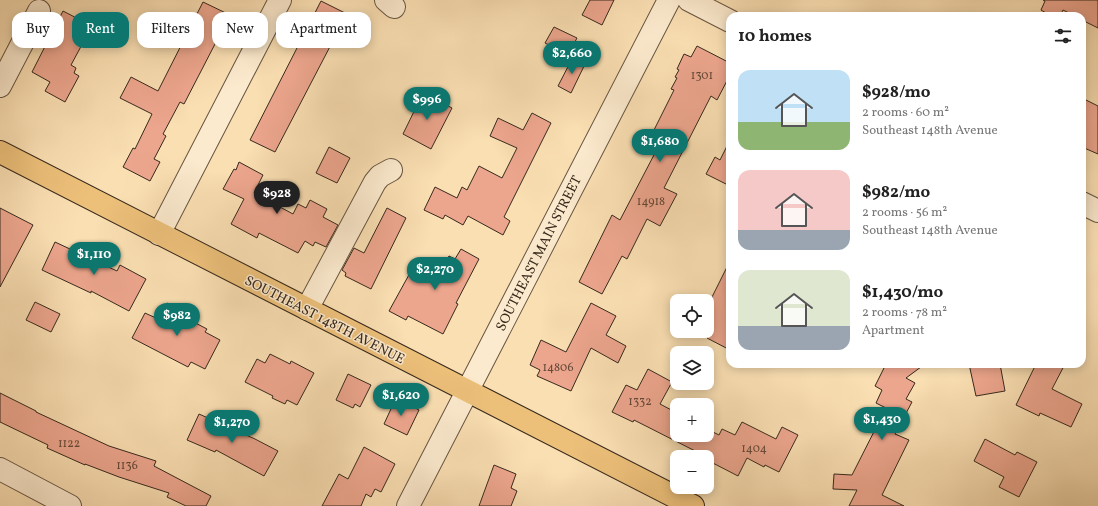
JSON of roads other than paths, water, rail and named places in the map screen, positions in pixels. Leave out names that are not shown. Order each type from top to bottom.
[{"type":"main road","name":"SOUTHEAST 148TH AVENUE","points":[[0,152],[693,506]]},
{"type":"street","points":[[159,234],[280,0]]},
{"type":"street","name":"SOUTHEAST MAIN STREET","points":[[408,506],[669,0]]},
{"type":"street","points":[[689,0],[726,19]]},
{"type":"street","points":[[0,86],[39,11]]},
{"type":"street","points":[[307,309],[374,182],[380,176],[391,170]]},
{"type":"street","points":[[1086,205],[1098,211]]},
{"type":"street","points":[[0,469],[70,506]]}]
